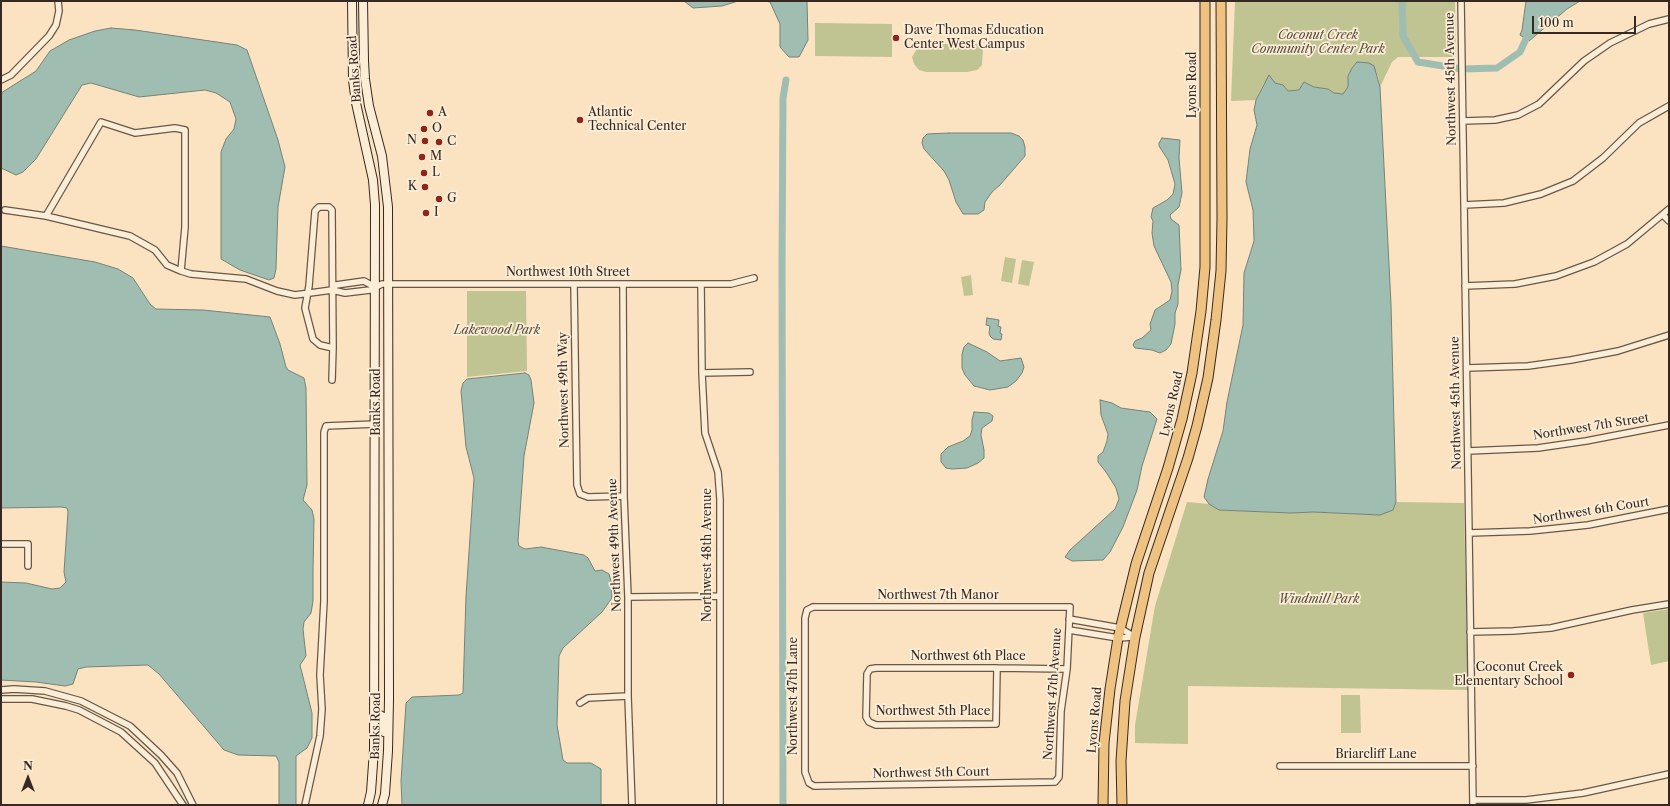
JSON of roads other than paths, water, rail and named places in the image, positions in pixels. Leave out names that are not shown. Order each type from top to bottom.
[{"type":"main road","name":"Lyons Road","points":[[1103,805],[1104,743],[1110,689],[1120,628],[1136,564],[1168,468],[1182,419],[1192,373],[1202,311],[1206,253],[1205,1]]},
{"type":"main road","points":[[1122,805],[1121,760],[1125,701],[1135,638],[1149,573],[1188,458],[1197,426],[1208,378],[1216,320],[1221,271],[1222,219],[1221,1]]},
{"type":"street","points":[[1,80],[11,75],[49,36],[56,25],[59,11],[58,1]]},
{"type":"street","name":"Banks Road","points":[[352,1],[353,80],[356,103],[373,180],[382,285],[389,698],[386,785],[382,805]]},
{"type":"street","name":"Banks Road","points":[[364,1],[365,79],[369,106],[382,156],[387,188],[388,207],[382,285],[376,424],[375,712],[371,792],[368,805]]},
{"type":"street","name":"Northwest 45th Avenue","points":[[1461,1],[1473,803]]},
{"type":"street","points":[[1463,121],[1495,120],[1518,115],[1539,104],[1584,61],[1610,43],[1649,24],[1669,19]]},
{"type":"street","points":[[1464,205],[1504,203],[1541,194],[1573,180],[1603,158],[1639,123],[1669,106]]},
{"type":"street","points":[[46,216],[101,122],[134,133],[175,128],[185,130],[185,227],[181,271]]},
{"type":"street","points":[[332,380],[333,348],[332,210],[329,207],[319,207],[315,211],[308,293],[305,308],[313,339],[320,345],[333,348]]},
{"type":"street","points":[[1465,286],[1515,284],[1556,276],[1594,262],[1627,244],[1663,215],[1669,208]]},
{"type":"street","points":[[5,210],[46,216],[130,236],[155,250],[167,265],[181,271],[192,274],[246,279],[295,295],[332,290],[345,293],[370,290],[382,285]]},
{"type":"street","points":[[1663,215],[1669,221]]},
{"type":"street","name":"Northwest 10th Street","points":[[382,285],[731,284],[754,278]]},
{"type":"street","points":[[332,290],[336,285],[364,281],[382,285]]},
{"type":"street","name":"Northwest 49th Avenue","points":[[623,284],[624,496],[628,597],[628,696],[632,805]]},
{"type":"street","name":"Northwest 48th Avenue","points":[[701,284],[702,373],[705,433],[718,472],[720,499],[720,805]]},
{"type":"street","name":"Northwest 49th Way","points":[[574,285],[577,485],[580,494],[588,497],[624,496]]},
{"type":"street","points":[[1467,368],[1528,366],[1571,360],[1618,351],[1669,335]]},
{"type":"street","points":[[702,373],[750,372]]},
{"type":"street","points":[[305,805],[320,736],[322,710],[320,675],[324,601],[324,432],[326,426],[376,424]]},
{"type":"street","name":"Northwest 7th Street","points":[[1468,451],[1538,448],[1586,441],[1669,425]]},
{"type":"street","name":"Northwest 6th Court","points":[[1469,533],[1530,531],[1588,525],[1669,509]]},
{"type":"street","points":[[1,544],[28,544],[28,566]]},
{"type":"street","points":[[628,597],[720,596]]},
{"type":"street","points":[[1470,632],[1513,632],[1551,628],[1632,610],[1669,604]]},
{"type":"street","name":"Northwest 7th Manor","points":[[807,610],[813,607],[1070,607]]},
{"type":"street","name":"Northwest 47th Avenue","points":[[1055,782],[1059,777],[1061,711],[1067,669],[1070,607]]},
{"type":"street","name":"Northwest 47th Lane","points":[[807,610],[805,618],[805,772],[809,783]]},
{"type":"street","points":[[1069,619],[1120,628],[1135,638]]},
{"type":"street","points":[[1069,630],[1118,638],[1135,638]]},
{"type":"street","name":"Northwest 5th Place","points":[[869,722],[876,725],[996,724],[997,668]]},
{"type":"street","name":"Northwest 6th Place","points":[[869,722],[866,717],[867,674],[870,669],[1067,669]]},
{"type":"street","points":[[1,690],[14,689],[45,691],[81,701],[130,726],[161,755],[177,773],[193,805]]},
{"type":"street","points":[[580,704],[588,698],[628,696]]},
{"type":"street","points":[[1,699],[10,698],[44,701],[79,710],[121,732],[155,763],[183,805]]},
{"type":"street","points":[[375,712],[383,717],[383,763],[386,785]]},
{"type":"street","name":"Briarcliff Lane","points":[[1280,766],[1473,766]]},
{"type":"street","points":[[1473,803],[1526,800],[1583,793],[1669,774]]},
{"type":"street","name":"Northwest 5th Court","points":[[809,783],[814,786],[1055,782]]},
{"type":"waterway","points":[[1402,1],[1403,36],[1418,62],[1462,69],[1497,68],[1520,52],[1530,30]]},
{"type":"waterway","points":[[783,805],[782,265],[783,98],[786,80]]},
{"type":"place","name":"Dave Thomas Education Center West Campus","points":[[896,38]]},
{"type":"place","name":"A","points":[[430,113]]},
{"type":"place","name":"Atlantic Technical Center","points":[[580,120]]},
{"type":"place","name":"O","points":[[424,129]]},
{"type":"place","name":"N","points":[[425,141]]},
{"type":"place","name":"C","points":[[439,142]]},
{"type":"place","name":"M","points":[[422,157]]},
{"type":"place","name":"L","points":[[424,173]]},
{"type":"place","name":"K","points":[[425,187]]},
{"type":"place","name":"G","points":[[439,199]]},
{"type":"place","name":"I","points":[[426,213]]},
{"type":"place","name":"Coconut Creek Elementary School","points":[[1571,675]]},
{"type":"park label","name":"Coconut Creek Community Center Park","points":[[1318,43]]},
{"type":"park label","name":"Lakewood Park","points":[[497,331]]},
{"type":"park label","name":"Windmill Park","points":[[1319,600]]}]
